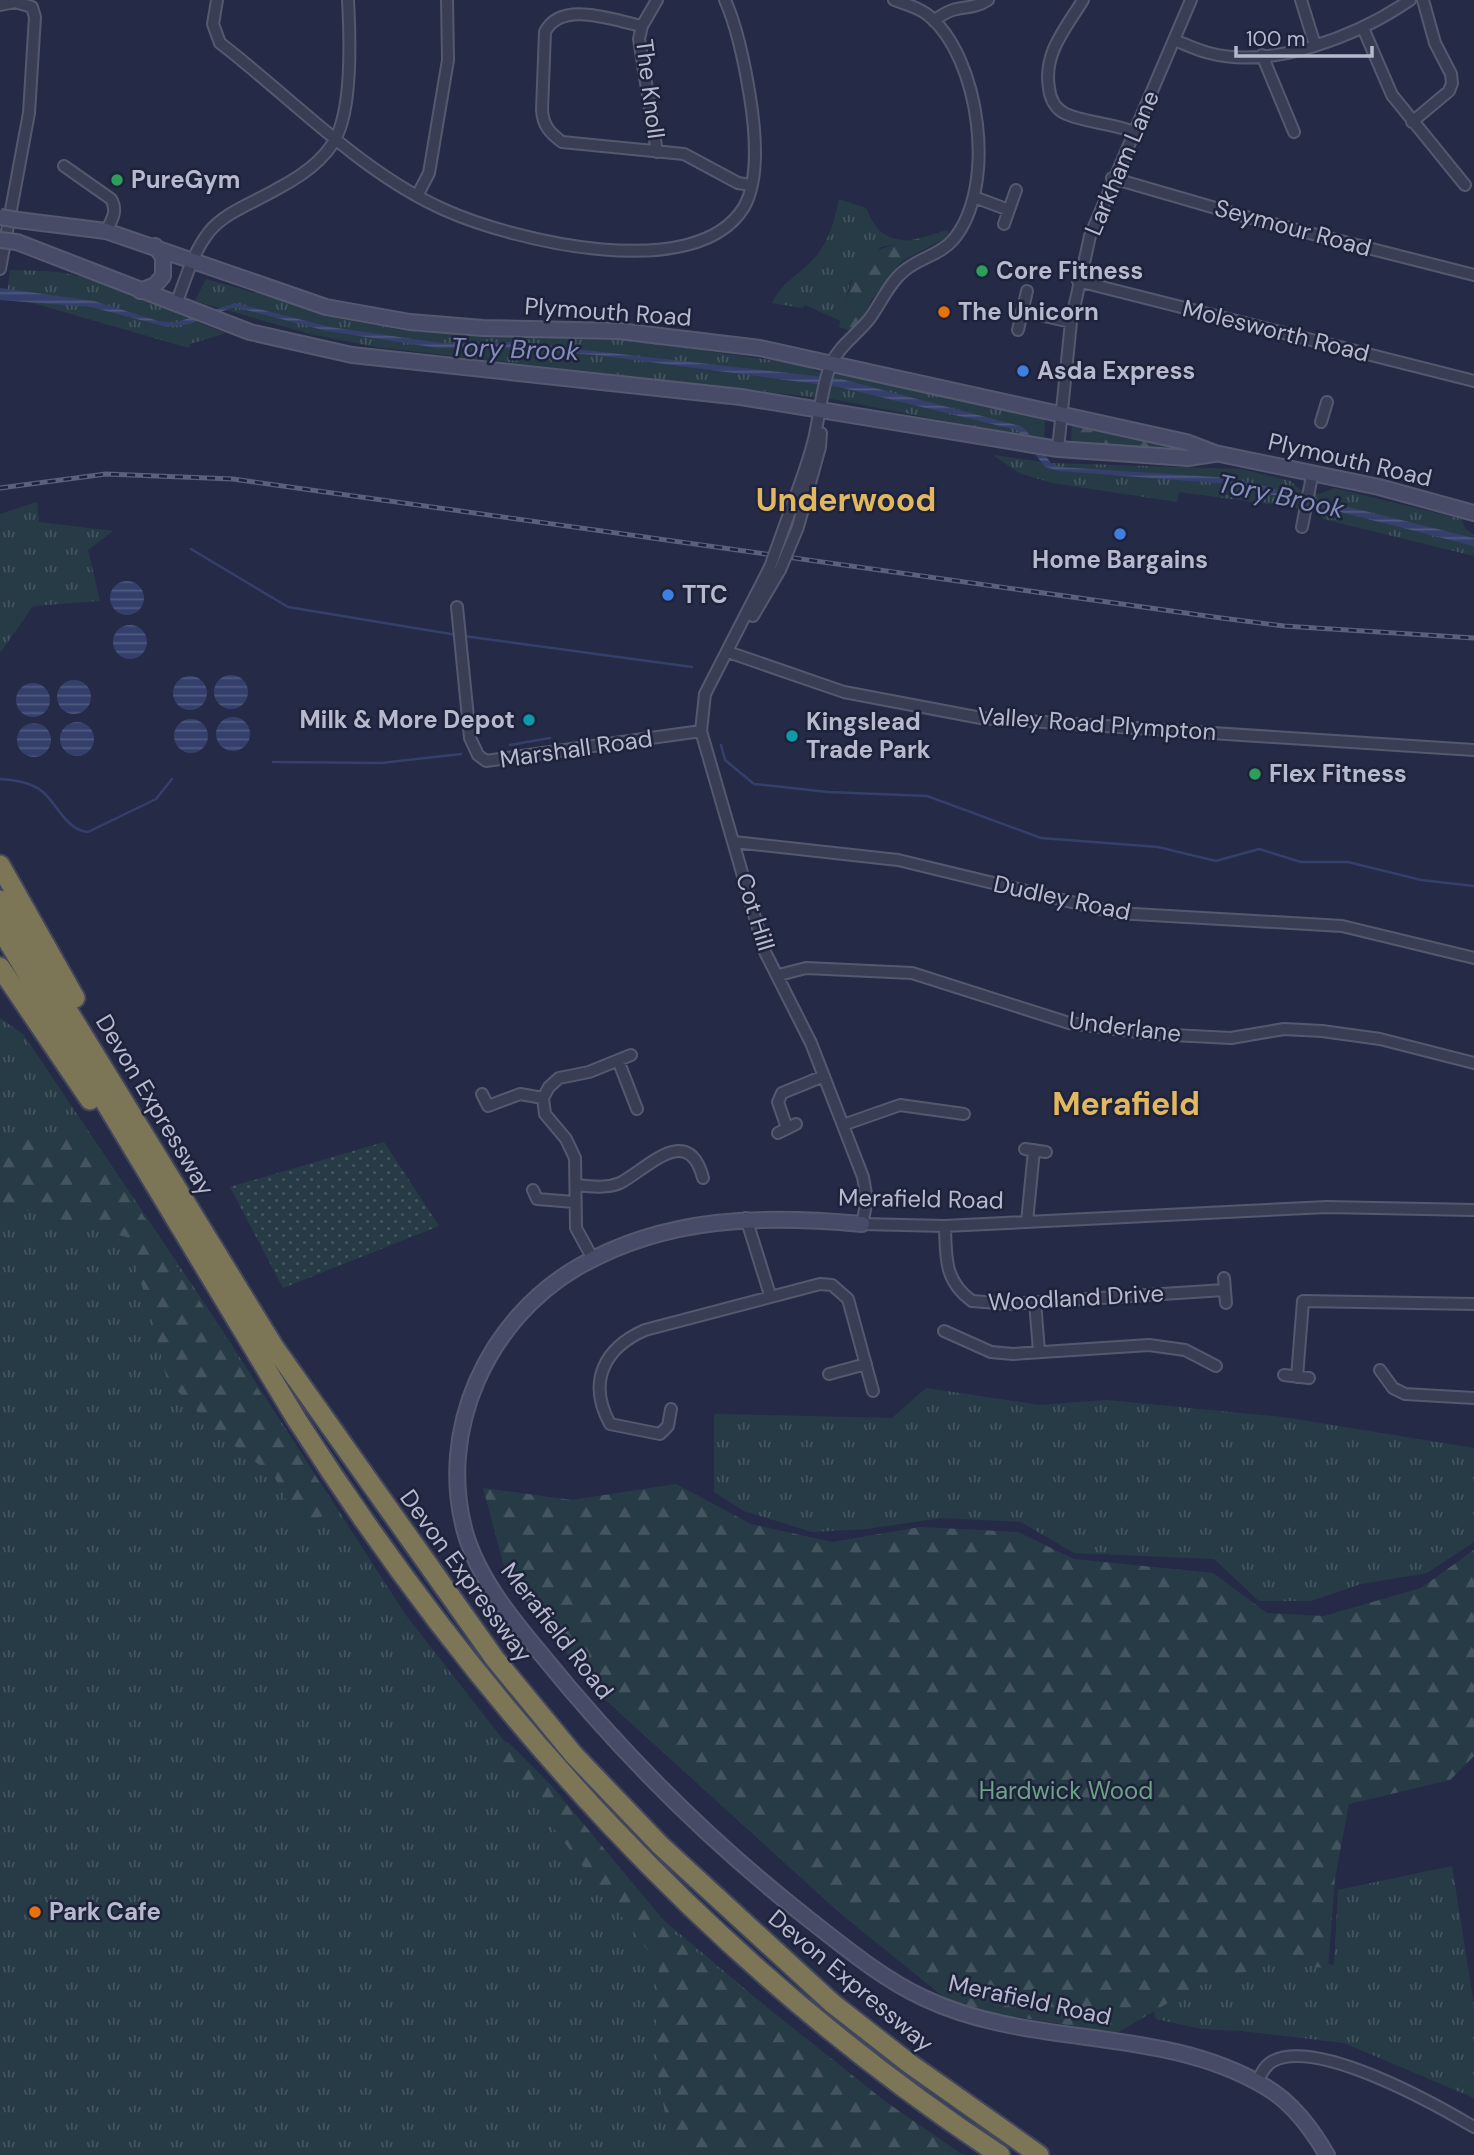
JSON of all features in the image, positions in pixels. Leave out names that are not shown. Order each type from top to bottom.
[{"type":"highway","points":[[0,864],[86,1016],[242,1274],[305,1392]]},
{"type":"highway","name":"Devon Expressway","points":[[0,900],[274,1347],[495,1659],[574,1755],[650,1835],[832,2003],[920,2072],[1039,2155]]},
{"type":"highway","name":"Devon Expressway","points":[[0,928],[341,1489],[475,1671],[541,1750],[639,1858],[728,1942],[898,2083],[1000,2155]]},
{"type":"highway","points":[[0,967],[116,1138],[144,1164]]},
{"type":"highway","points":[[86,1016],[124,1101]]},
{"type":"main road","name":"Plymouth Road","points":[[0,217],[106,231],[194,259],[326,307],[410,323],[483,328],[618,331],[760,348],[830,368],[1186,442],[1215,453],[1312,476],[1379,487],[1474,513]]},
{"type":"main road","name":"Plymouth Road","points":[[0,240],[17,242],[83,265],[140,291],[250,332],[352,355],[741,397],[1058,449],[1188,458],[1215,453]]},
{"type":"main road","points":[[140,291],[155,285],[163,276],[163,257],[155,246]]},
{"type":"main road","name":"Merafield Road","points":[[862,1224],[746,1218],[696,1224],[640,1238],[593,1259],[541,1292],[513,1321],[481,1370],[467,1403],[457,1441],[456,1486],[466,1535],[482,1573],[525,1634],[619,1744],[740,1866],[896,1984],[929,2001],[984,2018],[1195,2057],[1257,2082],[1299,2115],[1327,2155]]},
{"type":"street","points":[[217,0],[214,24],[220,43],[335,137],[417,196],[446,211],[507,231],[587,247],[649,250],[699,242],[717,233],[744,205],[750,185],[755,126],[725,0]]},
{"type":"street","points":[[176,304],[194,259],[211,230],[227,216],[310,169],[341,127],[347,78],[348,0]]},
{"type":"street","points":[[417,196],[429,173],[448,60],[447,0]]},
{"type":"street","name":"The Knoll","points":[[657,0],[642,26],[639,39],[657,152]]},
{"type":"street","points":[[830,368],[871,316],[897,277],[953,240],[974,197],[978,173],[977,140],[970,82],[949,40],[934,21],[927,14],[894,0]]},
{"type":"street","points":[[934,21],[954,8],[971,7],[988,0]]},
{"type":"street","points":[[1083,0],[1052,49],[1047,63],[1050,97],[1066,114],[1134,132]]},
{"type":"street","name":"Larkham Lane","points":[[1058,449],[1071,321],[1090,236],[1112,178],[1191,0]]},
{"type":"street","points":[[1301,0],[1315,45]]},
{"type":"street","points":[[1174,40],[1209,53],[1228,56],[1262,55],[1315,45],[1363,28],[1410,0]]},
{"type":"street","points":[[1412,122],[1449,91],[1452,83],[1451,74],[1435,43],[1423,0]]},
{"type":"street","points":[[0,5],[35,4],[36,17],[29,113],[0,269]]},
{"type":"street","name":"The Knoll","points":[[642,26],[569,11],[549,21],[545,32],[543,122],[562,142],[684,154],[738,183],[750,185]]},
{"type":"street","points":[[1363,28],[1392,95],[1465,185]]},
{"type":"street","points":[[1262,55],[1294,132]]},
{"type":"street","points":[[64,166],[111,199],[115,207],[114,215],[106,231]]},
{"type":"street","name":"Seymour Road","points":[[1112,178],[1250,218],[1474,275]]},
{"type":"street","points":[[1004,224],[1016,190]]},
{"type":"street","points":[[974,197],[1009,210]]},
{"type":"street","name":"Molesworth Road","points":[[1078,281],[1474,381]]},
{"type":"street","points":[[1018,330],[1027,291]]},
{"type":"street","points":[[1023,311],[1071,321]]},
{"type":"street","name":"Cot Hill","points":[[775,568],[785,525],[812,448],[830,368]]},
{"type":"street","points":[[1321,422],[1327,402]]},
{"type":"street","name":"Cot Hill","points":[[821,410],[820,447],[798,527],[705,694],[701,731],[765,952],[779,975],[824,1076],[863,1177],[867,1200],[862,1224]]},
{"type":"street","points":[[1302,527],[1312,476]]},
{"type":"street","name":"Marshall Road","points":[[457,607],[470,738],[478,755],[486,761],[701,731]]},
{"type":"street","name":"Valley Road Plympton","points":[[728,652],[844,692],[981,718],[1474,750]]},
{"type":"street","name":"Dudley Road","points":[[734,842],[898,860],[1118,913],[1342,926],[1474,958]]},
{"type":"street","name":"Underlane","points":[[779,975],[806,968],[912,973],[1069,1023],[1153,1034],[1231,1038],[1284,1029],[1322,1031],[1380,1039],[1474,1063]]},
{"type":"street","points":[[593,1259],[576,1228],[575,1158],[566,1139],[545,1114],[543,1098],[548,1087],[559,1078],[589,1072],[631,1055]]},
{"type":"street","points":[[618,1060],[637,1110]]},
{"type":"street","points":[[787,1129],[778,1102],[782,1093],[824,1076]]},
{"type":"street","points":[[482,1094],[488,1106],[520,1094],[543,1098]]},
{"type":"street","points":[[843,1125],[900,1105],[964,1114]]},
{"type":"street","points":[[1027,1222],[1035,1150]]},
{"type":"street","points":[[576,1185],[604,1188],[621,1182],[668,1152],[682,1152],[694,1158],[703,1178]]},
{"type":"street","points":[[533,1190],[537,1199],[574,1202]]},
{"type":"street","name":"Merafield Road","points":[[862,1224],[945,1226],[1327,1208],[1474,1210]]},
{"type":"street","points":[[746,1218],[770,1296]]},
{"type":"street","name":"Woodland Drive","points":[[945,1226],[946,1262],[951,1280],[960,1293],[972,1301],[989,1304],[1035,1302],[1224,1284],[1226,1303]]},
{"type":"street","points":[[671,1409],[668,1426],[660,1434],[610,1424],[603,1412],[600,1393],[601,1369],[612,1351],[625,1338],[645,1330],[820,1284],[832,1285],[848,1299],[873,1391]]},
{"type":"street","points":[[1290,1300],[1474,1304]]},
{"type":"street","points":[[1297,1377],[1303,1301]]},
{"type":"street","points":[[1035,1302],[1039,1351]]},
{"type":"street","points":[[943,1331],[991,1352],[1160,1345],[1185,1350],[1216,1366]]},
{"type":"street","points":[[829,1374],[866,1364]]},
{"type":"street","points":[[1380,1370],[1393,1388],[1405,1394],[1474,1398]]},
{"type":"street","points":[[1284,1375],[1309,1378]]},
{"type":"street","points":[[1257,2082],[1268,2065],[1280,2058],[1300,2057],[1329,2062],[1372,2075],[1420,2095],[1474,2127]]},
{"type":"green space","points":[[839,199],[866,208],[878,229],[888,236],[912,241],[881,247],[850,282],[841,321],[805,305],[802,308],[772,303],[782,288],[822,249]]},
{"type":"green space","points":[[947,230],[949,236],[902,261],[872,299],[855,332],[839,327],[854,278],[861,264],[871,254],[883,248]]},
{"type":"green space","points":[[10,270],[57,272],[85,278],[226,333],[190,344],[189,348],[33,303],[6,300]]},
{"type":"green space","points":[[206,279],[319,311],[439,333],[595,335],[805,365],[815,371],[839,375],[841,370],[1041,418],[1045,421],[1044,437],[1021,436],[838,400],[376,347],[310,334],[195,301]]},
{"type":"green space","points":[[1072,424],[1167,445],[1168,450],[1074,444],[1071,439]]},
{"type":"green space","points":[[993,455],[1051,463],[1241,469],[1291,481],[1300,490],[1320,494],[1334,488],[1461,519],[1465,528],[1474,535],[1474,556],[1323,519],[1313,510],[1179,492],[1177,502],[1052,483],[1019,473]]},
{"type":"green space","points":[[37,502],[39,522],[113,531],[88,550],[100,601],[33,606],[0,653],[0,514]]},
{"type":"green space","points":[[0,1018],[23,1034],[213,1316],[405,1614],[501,1737],[641,1901],[875,2099],[954,2155],[0,2155]]},
{"type":"green space","points":[[92,1138],[337,1509],[300,1527],[274,1476],[220,1435],[167,1380],[150,1310],[126,1237],[0,1203],[0,1140]]},
{"type":"green space","points":[[384,1142],[439,1226],[283,1288],[230,1187]]},
{"type":"green space","points":[[926,1388],[1039,1405],[1107,1400],[1283,1417],[1474,1448],[1474,1542],[1427,1573],[1361,1584],[1311,1601],[1259,1601],[1214,1559],[1074,1553],[1021,1522],[942,1518],[865,1529],[812,1532],[744,1511],[714,1492],[714,1414],[892,1418]]},
{"type":"green space","name":"Hardwick Wood","points":[[676,1484],[751,1524],[832,1542],[920,1527],[1018,1532],[1074,1559],[1213,1573],[1267,1613],[1324,1616],[1421,1588],[1474,1550],[1474,1756],[1450,1780],[1349,1804],[1335,1878],[1328,1969],[1282,1961],[1195,1987],[1117,2033],[956,2007],[841,1914],[599,1694],[507,1577],[483,1488],[572,1500]]},
{"type":"green space","points":[[508,1742],[551,1785],[676,1935],[886,2102],[963,2155],[673,2155],[658,2076],[656,2026],[659,1965],[493,1750]]},
{"type":"green space","points":[[1452,1866],[1474,2005],[1474,2098],[1344,2043],[1202,2029],[1156,2019],[1150,1999],[1280,1953],[1334,1965],[1338,1890]]},
{"type":"water","name":"Tory Brook","points":[[0,288],[94,301],[158,321],[174,323],[235,303],[330,327],[441,343],[513,342],[841,379],[1020,426],[1051,463],[1059,467],[1231,478],[1474,538],[1474,546],[1230,484],[1059,471],[1045,467],[1017,430],[839,387],[596,355],[501,348],[438,348],[327,331],[239,308],[231,308],[190,324],[167,327],[91,307],[0,300]]},
{"type":"water","points":[[127,581],[139,586],[144,598],[139,610],[127,615],[115,610],[110,598],[115,586]]},
{"type":"water","points":[[130,625],[142,630],[147,642],[142,654],[130,659],[118,654],[113,642],[118,630]]},
{"type":"water","points":[[231,675],[243,680],[248,692],[243,704],[231,709],[219,704],[214,692],[219,680]]},
{"type":"water","points":[[190,676],[202,681],[207,693],[202,705],[190,710],[178,705],[173,693],[178,681]]},
{"type":"water","points":[[74,680],[86,685],[91,697],[86,709],[74,714],[62,709],[57,697],[62,685]]},
{"type":"water","points":[[33,683],[45,688],[50,700],[45,712],[33,717],[21,712],[16,700],[21,688]]},
{"type":"water","points":[[233,717],[245,722],[250,734],[245,746],[233,751],[221,746],[216,734],[221,722]]},
{"type":"water","points":[[191,719],[203,724],[208,736],[203,748],[191,753],[179,748],[174,736],[179,724]]},
{"type":"water","points":[[77,722],[89,727],[94,739],[89,751],[77,756],[65,751],[60,739],[65,727]]},
{"type":"water","points":[[34,723],[46,728],[51,740],[46,752],[34,757],[22,752],[17,740],[22,728]]},
{"type":"waterway","points":[[191,549],[288,607],[457,635]]},
{"type":"waterway","points":[[463,636],[692,667]]},
{"type":"waterway","points":[[510,745],[550,738]]},
{"type":"waterway","points":[[721,745],[725,760],[754,784],[828,792],[927,796],[1041,838],[1158,847],[1216,861],[1259,849],[1301,862],[1348,862],[1421,880],[1474,886]]},
{"type":"waterway","points":[[273,762],[381,763],[461,754]]},
{"type":"waterway","points":[[0,779],[23,782],[39,789],[68,822],[88,832],[156,799],[172,779]]},
{"type":"railway","points":[[0,488],[106,474],[233,479],[1284,626],[1474,638]]},
{"type":"place","name":"PureGym","points":[[117,180]]},
{"type":"place","name":"Core Fitness","points":[[982,271]]},
{"type":"place","name":"The Unicorn","points":[[944,312]]},
{"type":"place","name":"Asda Express","points":[[1023,371]]},
{"type":"place","name":"Home Bargains","points":[[1120,534]]},
{"type":"place","name":"TTC","points":[[668,595]]},
{"type":"place","name":"Milk & More Depot","points":[[529,720]]},
{"type":"place","name":"Kingslead Trade Park","points":[[792,736]]},
{"type":"place","name":"Flex Fitness","points":[[1255,774]]},
{"type":"place","name":"Park Cafe","points":[[35,1912]]},
{"type":"district","name":"Underwood","points":[[846,500]]},
{"type":"district","name":"Merafield","points":[[1126,1104]]}]
